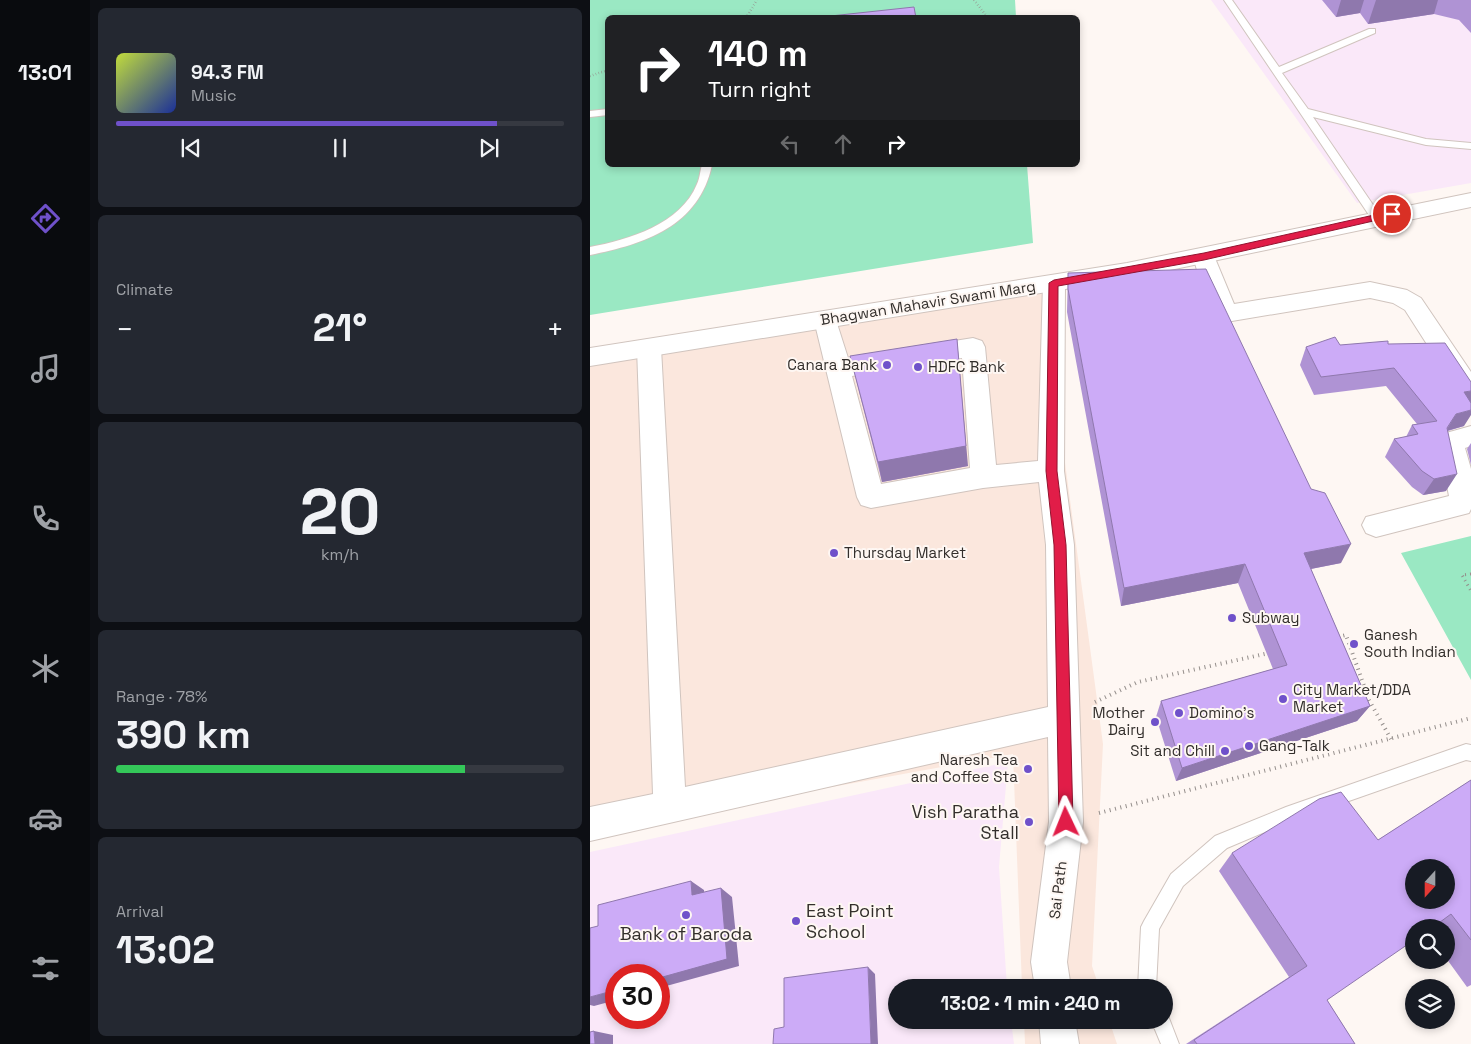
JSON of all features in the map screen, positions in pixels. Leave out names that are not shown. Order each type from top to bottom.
[{"type":"street","name":"Bhagwan Mahavir Swami Marg","points":[[590,357],[1054,283],[1204,256],[1377,218],[1471,200]]},
{"type":"street","points":[[1204,256],[1211,281],[1230,323],[1370,290],[1399,296],[1412,304],[1471,392]]},
{"type":"street","name":"Sai Path","points":[[1052,979],[1049,962],[1066,822],[1060,545],[1051,471],[1054,283]]},
{"type":"street","points":[[826,320],[871,497],[1006,472],[1051,471]]},
{"type":"street","points":[[838,369],[973,347],[984,476]]},
{"type":"street","points":[[649,348],[670,806]]},
{"type":"street","points":[[1376,525],[1459,504],[1462,501],[1464,492],[1452,445],[1455,440],[1471,436]]},
{"type":"street","points":[[590,824],[1063,719]]},
{"type":"street","points":[[1058,1029],[1060,1044]]},
{"type":"lane","points":[[1228,0],[1377,218]]},
{"type":"lane","points":[[1278,71],[1372,31]]},
{"type":"lane","points":[[590,114],[605,112]]},
{"type":"lane","points":[[1306,112],[1426,142],[1471,146]]},
{"type":"lane","points":[[590,251],[634,240],[674,218],[695,198],[704,180],[707,167]]},
{"type":"lane","points":[[1147,979],[1150,927],[1178,880],[1221,842],[1286,814],[1466,752],[1471,753]]},
{"type":"lane","points":[[1164,1029],[1170,1044]]},
{"type":"path","points":[[748,15],[758,0]]},
{"type":"path","points":[[974,0],[986,15]]},
{"type":"path","points":[[590,76],[605,71]]},
{"type":"path","points":[[1471,574],[1462,575],[1471,591]]},
{"type":"path","points":[[1337,637],[1346,635],[1369,700],[1391,739]]},
{"type":"path","points":[[1063,719],[1131,684],[1270,652]]},
{"type":"path","points":[[1066,822],[1471,718]]},
{"type":"shaded area","points":[[1211,0],[1471,0],[1471,183],[1357,203]]},
{"type":"shaded area","name":"Thursday Market","points":[[1042,292],[1103,744],[1092,966],[1096,979],[1022,979],[1013,754],[590,831],[590,363]]},
{"type":"shaded area","name":"East Point School","points":[[1008,762],[999,867],[1006,979],[888,979],[888,1029],[1012,1029],[1014,1044],[590,1044],[590,852]]},
{"type":"shaded area","points":[[1024,1029],[1112,1029],[1117,1044],[1025,1044]]},
{"type":"green space","points":[[590,0],[1015,0],[1016,15],[605,15],[605,167],[1027,167],[1033,243],[590,315]]},
{"type":"green space","points":[[1471,536],[1471,680],[1401,553]]},
{"type":"building","points":[[914,7],[915,15],[840,15]]},
{"type":"building","points":[[1206,269],[1311,489],[1325,493],[1351,544],[1304,553],[1370,706],[1182,768],[1161,701],[1287,665],[1245,564],[1124,588],[1068,289],[1068,273]]},
{"type":"building","points":[[1335,337],[1340,345],[1388,341],[1388,344],[1445,343],[1471,382],[1471,391],[1464,392],[1471,403],[1471,410],[1456,414],[1447,428],[1457,474],[1434,479],[1422,471],[1394,439],[1418,434],[1412,425],[1437,421],[1394,368],[1321,377],[1306,347]]},
{"type":"building","points":[[957,339],[966,446],[878,462],[850,356]]},
{"type":"building","points":[[1471,780],[1471,940],[1451,914],[1444,919],[1405,919],[1405,946],[1327,1000],[1355,1044],[1197,1044],[1194,1040],[1307,966],[1232,853],[1319,799],[1341,792],[1378,840]]},
{"type":"building","points":[[691,881],[692,895],[721,888],[727,959],[670,975],[670,964],[605,964],[605,993],[590,997],[590,928],[598,926],[598,905]]},
{"type":"building","points":[[868,967],[871,1044],[773,1044],[774,1029],[784,1027],[784,978]]},
{"type":"building","points":[[594,1031],[595,1044],[590,1044],[590,1032]]},
{"type":"place","name":"Canara Bank","points":[[887,365]]},
{"type":"place","name":"HDFC Bank","points":[[918,367]]},
{"type":"place","name":"Thursday Market","points":[[834,553]]},
{"type":"place","name":"Subway","points":[[1232,618]]},
{"type":"place","name":"Ganesh South Indian","points":[[1354,644]]},
{"type":"place","name":"City Market/DDA Market","points":[[1283,699]]},
{"type":"place","name":"Domino's","points":[[1179,713]]},
{"type":"place","name":"Mother Dairy","points":[[1155,722]]},
{"type":"place","name":"Gang-Talk","points":[[1249,746]]},
{"type":"place","name":"Sit and Chill","points":[[1225,751]]},
{"type":"place","name":"Naresh Tea and Coffee Sta","points":[[1028,769]]},
{"type":"place","name":"Vish Paratha Stall","points":[[1029,822]]},
{"type":"place","name":"Bank of Baroda","points":[[686,915]]},
{"type":"place","name":"East Point School","points":[[796,921]]},
{"type":"route","points":[[1066,822],[1060,545],[1051,471],[1054,283],[1204,256],[1392,214]]}]
